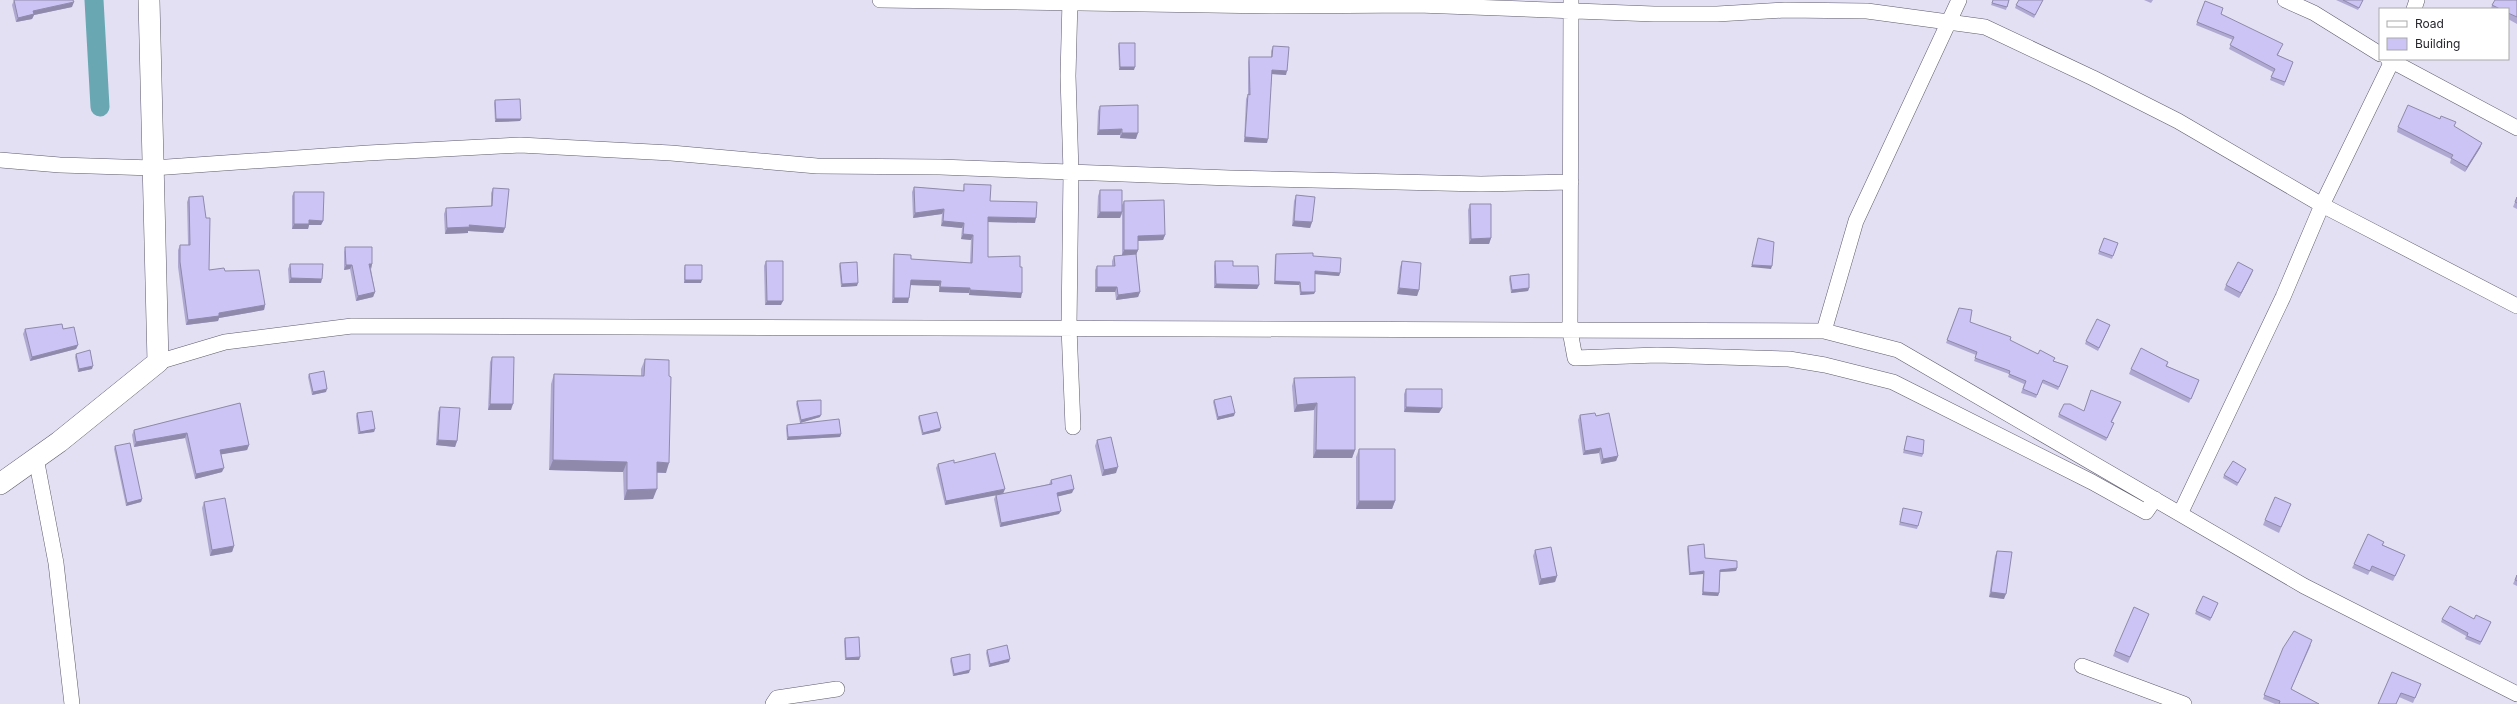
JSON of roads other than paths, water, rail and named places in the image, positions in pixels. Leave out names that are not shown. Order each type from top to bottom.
[{"type":"street","points":[[149,0],[158,362]]},
{"type":"street","points":[[880,0],[1571,6],[1717,14],[1785,10],[1867,11],[1985,27],[2093,78],[2178,121],[2322,205],[2517,306]]},
{"type":"street","points":[[1824,332],[1856,221],[1959,0]]},
{"type":"street","points":[[2285,0],[2314,13],[2379,52]]},
{"type":"street","points":[[1070,2],[1068,76],[1071,172],[1069,328],[1073,427]]},
{"type":"street","points":[[1571,6],[1570,331],[1575,358],[1657,355],[1788,359],[1825,365],[1893,382],[2092,482],[2146,512],[2154,499]]},
{"type":"street","points":[[2180,514],[2283,297],[2322,205],[2388,60]]},
{"type":"street","points":[[2393,60],[2517,128]]},
{"type":"street","points":[[0,160],[60,166],[153,168],[368,153],[520,145],[671,153],[817,166],[940,167],[1482,184],[1571,182]]},
{"type":"street","points":[[0,484],[36,458],[158,362],[225,342],[352,326],[1824,332],[1898,350],[2304,586],[2517,694]]},
{"type":"street","points":[[36,458],[56,563],[72,704]]},
{"type":"street","points":[[2082,666],[2184,704]]},
{"type":"street","points":[[773,704],[777,698],[837,689]]},
{"type":"waterway","points":[[94,0],[100,107]]}]
